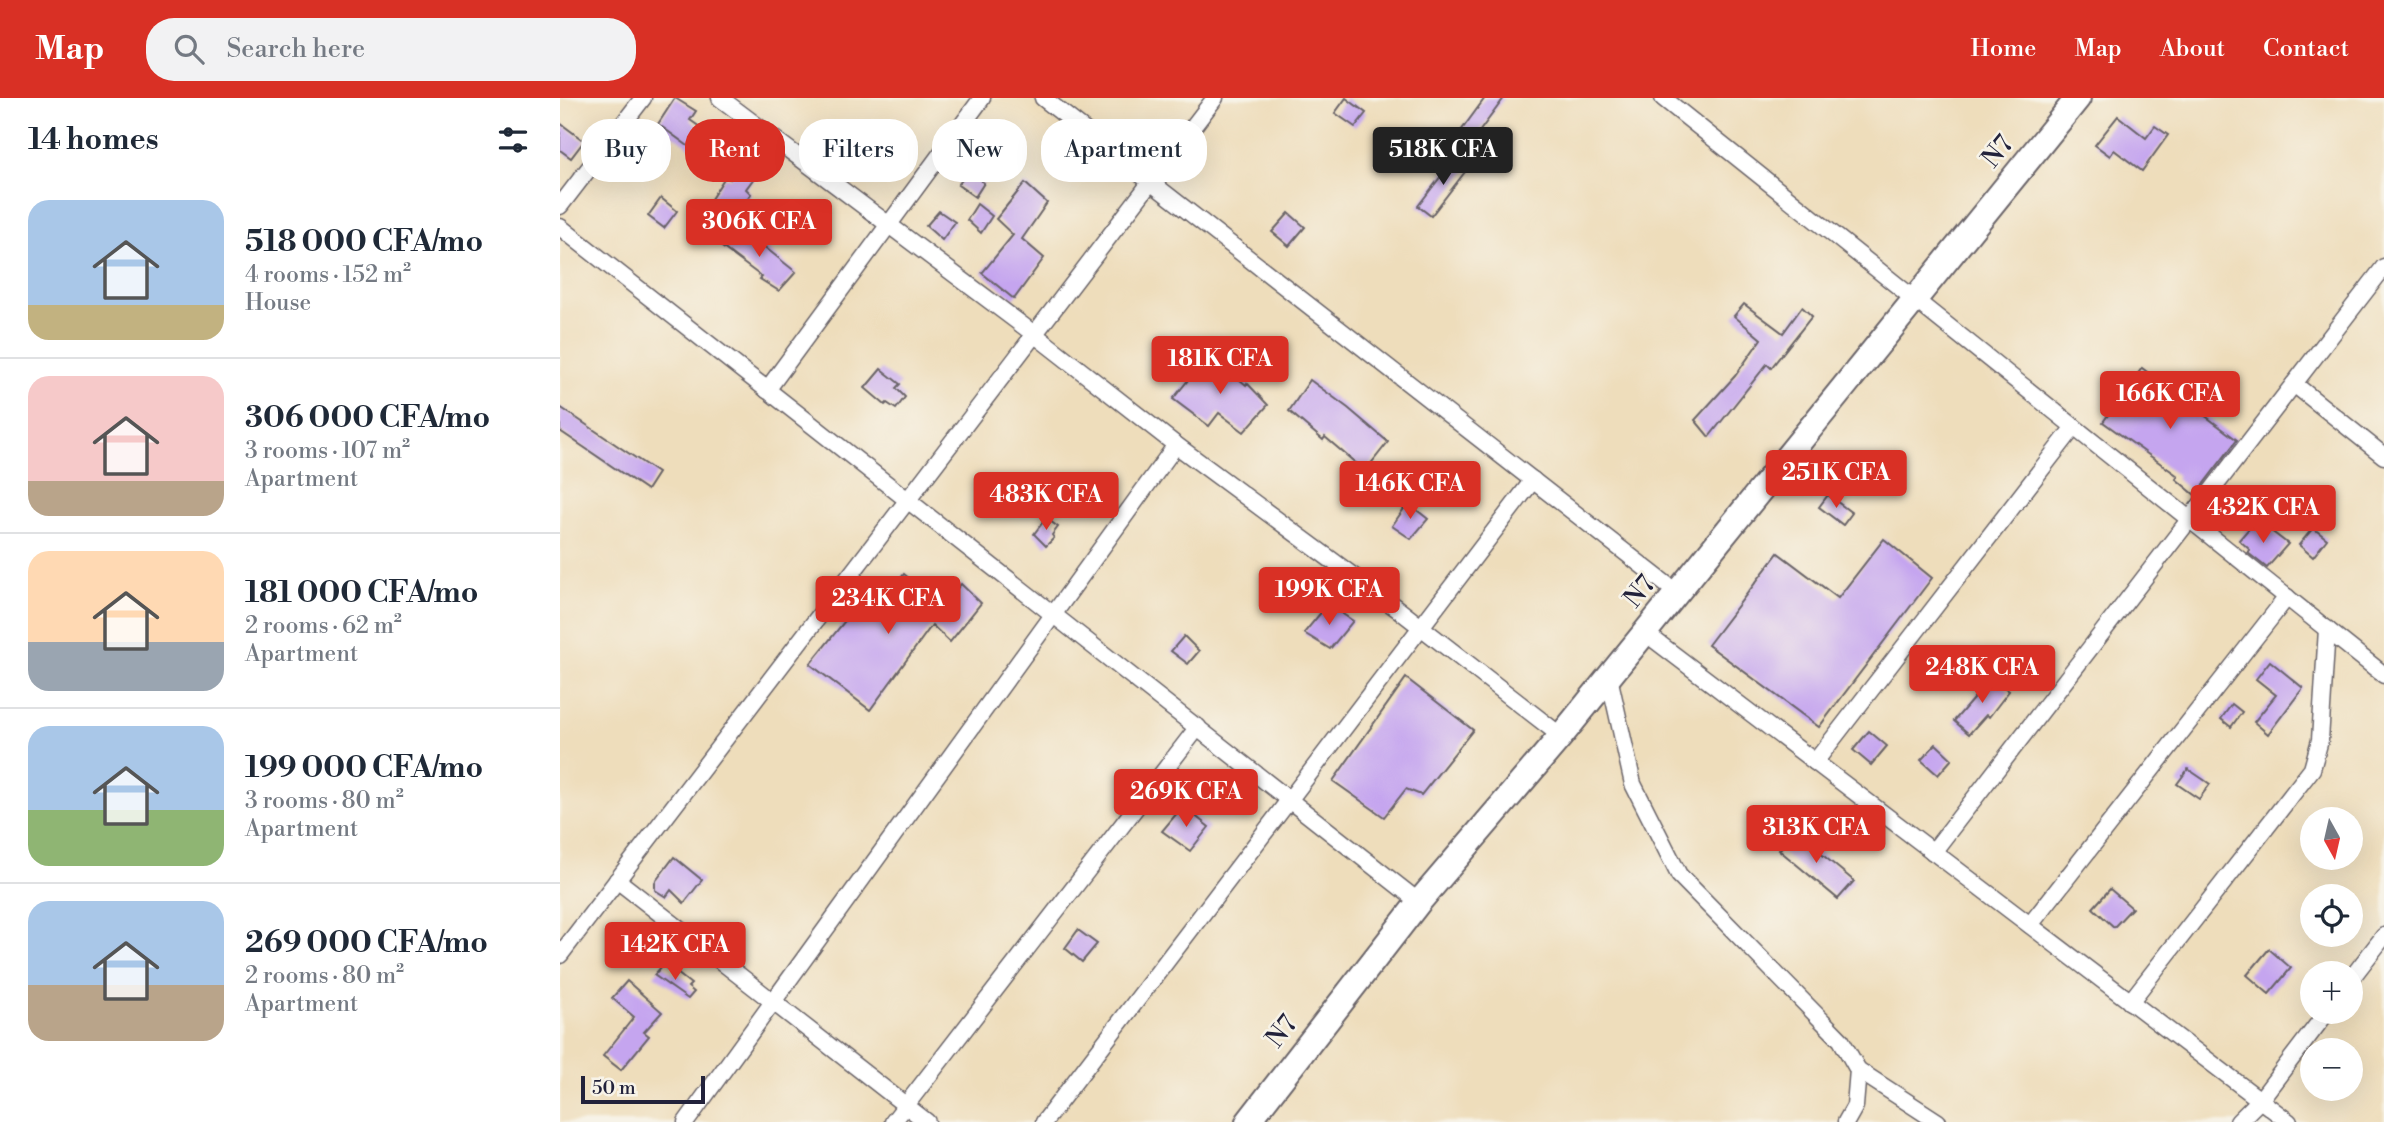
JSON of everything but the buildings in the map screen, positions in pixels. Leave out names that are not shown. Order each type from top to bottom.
[{"type":"main road","name":"N7","points":[[1248,1122],[1419,902],[1561,736],[2078,98]]},
{"type":"street","points":[[560,206],[643,98]]},
{"type":"street","points":[[720,98],[1034,334],[1176,445],[1422,627],[1561,736]]},
{"type":"street","points":[[767,390],[982,98]]},
{"type":"street","points":[[1043,98],[1070,119]]},
{"type":"street","points":[[1199,119],[1215,98]]},
{"type":"street","points":[[1663,98],[2384,675]]},
{"type":"street","points":[[560,954],[1150,182],[1676,592]]},
{"type":"street","points":[[560,228],[1419,902]]},
{"type":"street","points":[[1933,852],[2384,267]]},
{"type":"street","points":[[2294,384],[2384,456]]},
{"type":"street","points":[[1815,762],[2074,427]]},
{"type":"street","points":[[686,1122],[1176,445]]},
{"type":"street","points":[[1044,1122],[1533,480]]},
{"type":"street","points":[[2030,925],[2287,597]]},
{"type":"street","points":[[2130,1002],[2312,769],[2320,740],[2327,629]]},
{"type":"street","points":[[1644,632],[2288,1122]]},
{"type":"street","points":[[1609,677],[1633,784],[1679,875],[1840,1040],[1858,1070],[1938,1122]]},
{"type":"street","points":[[893,1122],[1198,727]]},
{"type":"street","points":[[617,880],[927,1122]]},
{"type":"street","points":[[2363,963],[2384,936]]},
{"type":"street","points":[[2238,1122],[2260,1100],[2318,1024]]},
{"type":"street","points":[[1846,1122],[1855,1106],[1858,1070]]}]
